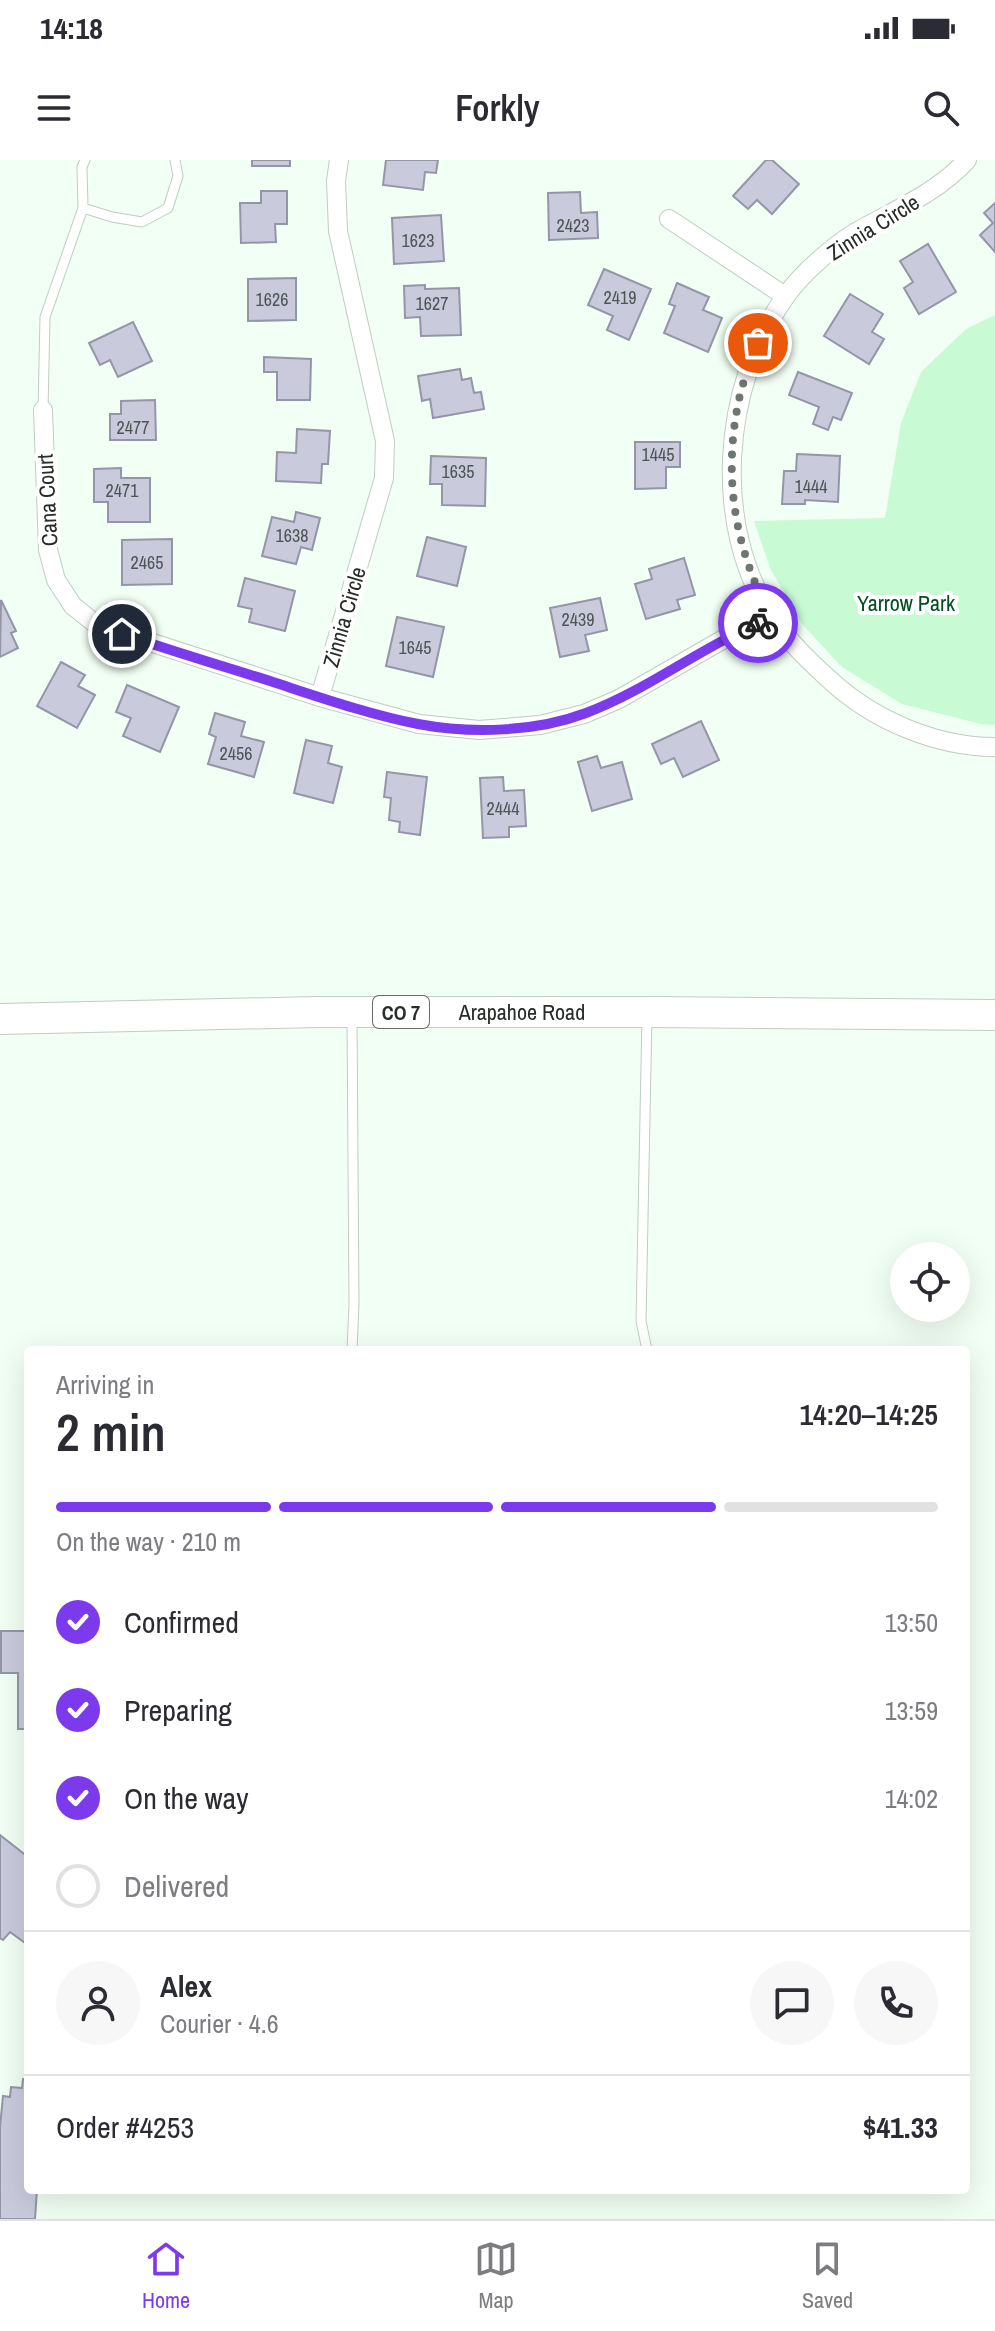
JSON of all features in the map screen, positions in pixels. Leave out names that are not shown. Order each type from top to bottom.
[{"type":"main road","name":"Arapahoe Road","points":[[0,1019],[352,1012],[995,1015]]},
{"type":"street","name":"Zinnia Circle","points":[[320,697],[384,478],[385,441],[338,231],[336,181],[339,160]]},
{"type":"street","name":"Zinnia Circle","points":[[967,160],[936,188],[853,234],[812,267],[785,296],[758,343],[740,394],[732,449],[732,493],[742,550],[756,588],[771,617],[796,649],[841,691],[875,714],[924,736],[976,747],[995,747]]},
{"type":"street","points":[[669,219],[785,296]]},
{"type":"street","name":"Cana Court","points":[[43,410],[48,550],[56,580],[73,606],[97,625],[320,697],[419,724],[479,730],[540,725],[584,714],[619,699],[736,632],[771,617]]},
{"type":"lane","points":[[43,410],[45,317],[83,208],[82,167],[85,160]]},
{"type":"lane","points":[[83,208],[142,222],[168,208],[178,176],[175,160]]},
{"type":"lane","points":[[352,1012],[352,1346]]},
{"type":"lane","points":[[646,1346],[641,1321],[647,1012]]},
{"type":"green space","name":"Yarrow Park","points":[[995,315],[995,725],[902,704],[842,667],[802,624],[770,568],[754,521],[885,518],[901,423],[921,372],[966,329]]},
{"type":"building","points":[[252,160],[290,160],[290,166],[252,166]]},
{"type":"building","points":[[386,160],[438,160],[436,173],[425,172],[423,190],[383,185]]},
{"type":"building","points":[[766,160],[772,160],[799,184],[772,214],[757,200],[748,209],[733,196]]},
{"type":"building","points":[[261,191],[287,191],[287,224],[275,224],[276,242],[241,243],[240,203],[261,203]]},
{"type":"building","points":[[580,192],[581,213],[597,212],[598,238],[549,240],[548,193]]},
{"type":"building","points":[[995,203],[995,252],[980,235],[993,223],[984,213]]},
{"type":"building","points":[[441,215],[444,261],[394,264],[392,218]]},
{"type":"building","points":[[928,244],[956,292],[919,314],[904,288],[913,282],[900,261]]},
{"type":"building","points":[[604,269],[651,289],[629,340],[607,330],[613,316],[588,305]]},
{"type":"building","points":[[296,278],[296,320],[248,321],[248,279]]},
{"type":"building","points":[[677,283],[709,297],[703,310],[722,318],[708,352],[664,333],[675,306],[669,304]]},
{"type":"building","points":[[425,285],[425,289],[459,288],[461,335],[421,336],[420,317],[405,318],[404,286]]},
{"type":"building","points":[[850,294],[883,314],[872,332],[884,339],[869,364],[824,336]]},
{"type":"building","points":[[133,322],[152,361],[118,377],[110,360],[100,365],[89,343]]},
{"type":"building","points":[[264,357],[311,359],[310,400],[277,400],[277,372],[264,372]]},
{"type":"building","points":[[460,369],[462,380],[471,378],[474,393],[481,392],[484,409],[433,418],[430,399],[422,401],[418,376]]},
{"type":"building","points":[[798,372],[852,393],[841,420],[833,417],[828,430],[813,424],[819,407],[789,395]]},
{"type":"building","points":[[155,400],[156,440],[110,440],[110,414],[121,414],[121,401]]},
{"type":"building","points":[[297,429],[330,431],[328,464],[322,464],[321,483],[276,481],[277,452],[296,453]]},
{"type":"building","points":[[635,442],[680,442],[680,467],[666,467],[666,488],[635,489]]},
{"type":"building","points":[[797,454],[840,456],[838,502],[805,500],[805,504],[782,504],[784,471],[796,471]]},
{"type":"building","points":[[431,456],[486,458],[485,506],[442,505],[442,484],[430,484]]},
{"type":"building","points":[[121,468],[121,478],[150,478],[150,522],[108,522],[108,502],[94,502],[94,469]]},
{"type":"building","points":[[296,512],[320,518],[312,550],[301,547],[296,564],[262,556],[272,517],[294,522]]},
{"type":"building","points":[[427,537],[466,547],[457,586],[417,576]]},
{"type":"building","points":[[172,539],[172,584],[122,585],[122,540]]},
{"type":"building","points":[[684,558],[695,595],[677,600],[680,609],[646,619],[635,584],[652,579],[649,569]]},
{"type":"building","points":[[245,578],[295,591],[285,631],[249,622],[252,609],[238,606]]},
{"type":"building","points":[[600,598],[607,630],[585,635],[589,651],[560,657],[550,608]]},
{"type":"building","points":[[1,600],[16,631],[11,633],[18,648],[0,657]]},
{"type":"building","points":[[397,617],[444,627],[433,677],[386,666]]},
{"type":"building","points":[[61,662],[85,675],[78,686],[95,695],[77,728],[37,706]]},
{"type":"building","points":[[127,685],[179,707],[160,752],[123,736],[131,718],[116,712]]},
{"type":"building","points":[[215,713],[245,722],[241,736],[264,742],[254,777],[208,764],[216,737],[209,734]]},
{"type":"building","points":[[701,721],[719,760],[683,777],[674,758],[661,764],[652,744]]},
{"type":"building","points":[[306,740],[332,746],[328,763],[342,767],[333,803],[294,793]]},
{"type":"building","points":[[597,756],[601,768],[622,762],[632,799],[592,811],[578,762]]},
{"type":"building","points":[[387,772],[427,777],[420,835],[399,832],[400,822],[389,820],[391,798],[384,797]]},
{"type":"building","points":[[503,777],[504,791],[524,790],[526,826],[509,827],[509,837],[483,838],[480,778]]},
{"type":"building","points":[[1,1631],[24,1631],[24,1729],[18,1729],[18,1673],[1,1673]]},
{"type":"building","points":[[0,1835],[24,1854],[24,1942],[10,1932],[3,1940],[0,1938]]},
{"type":"building","points":[[23,2079],[24,2194],[37,2194],[35,2219],[0,2219],[3,2096],[10,2097],[11,2087],[22,2088]]},
{"type":"way so far","points":[[758,343],[740,394],[732,449],[732,493],[742,550],[771,617],[758,623]]},
{"type":"route","points":[[122,634],[320,697],[419,724],[479,730],[540,725],[584,714],[619,699],[736,632],[758,623]]}]
